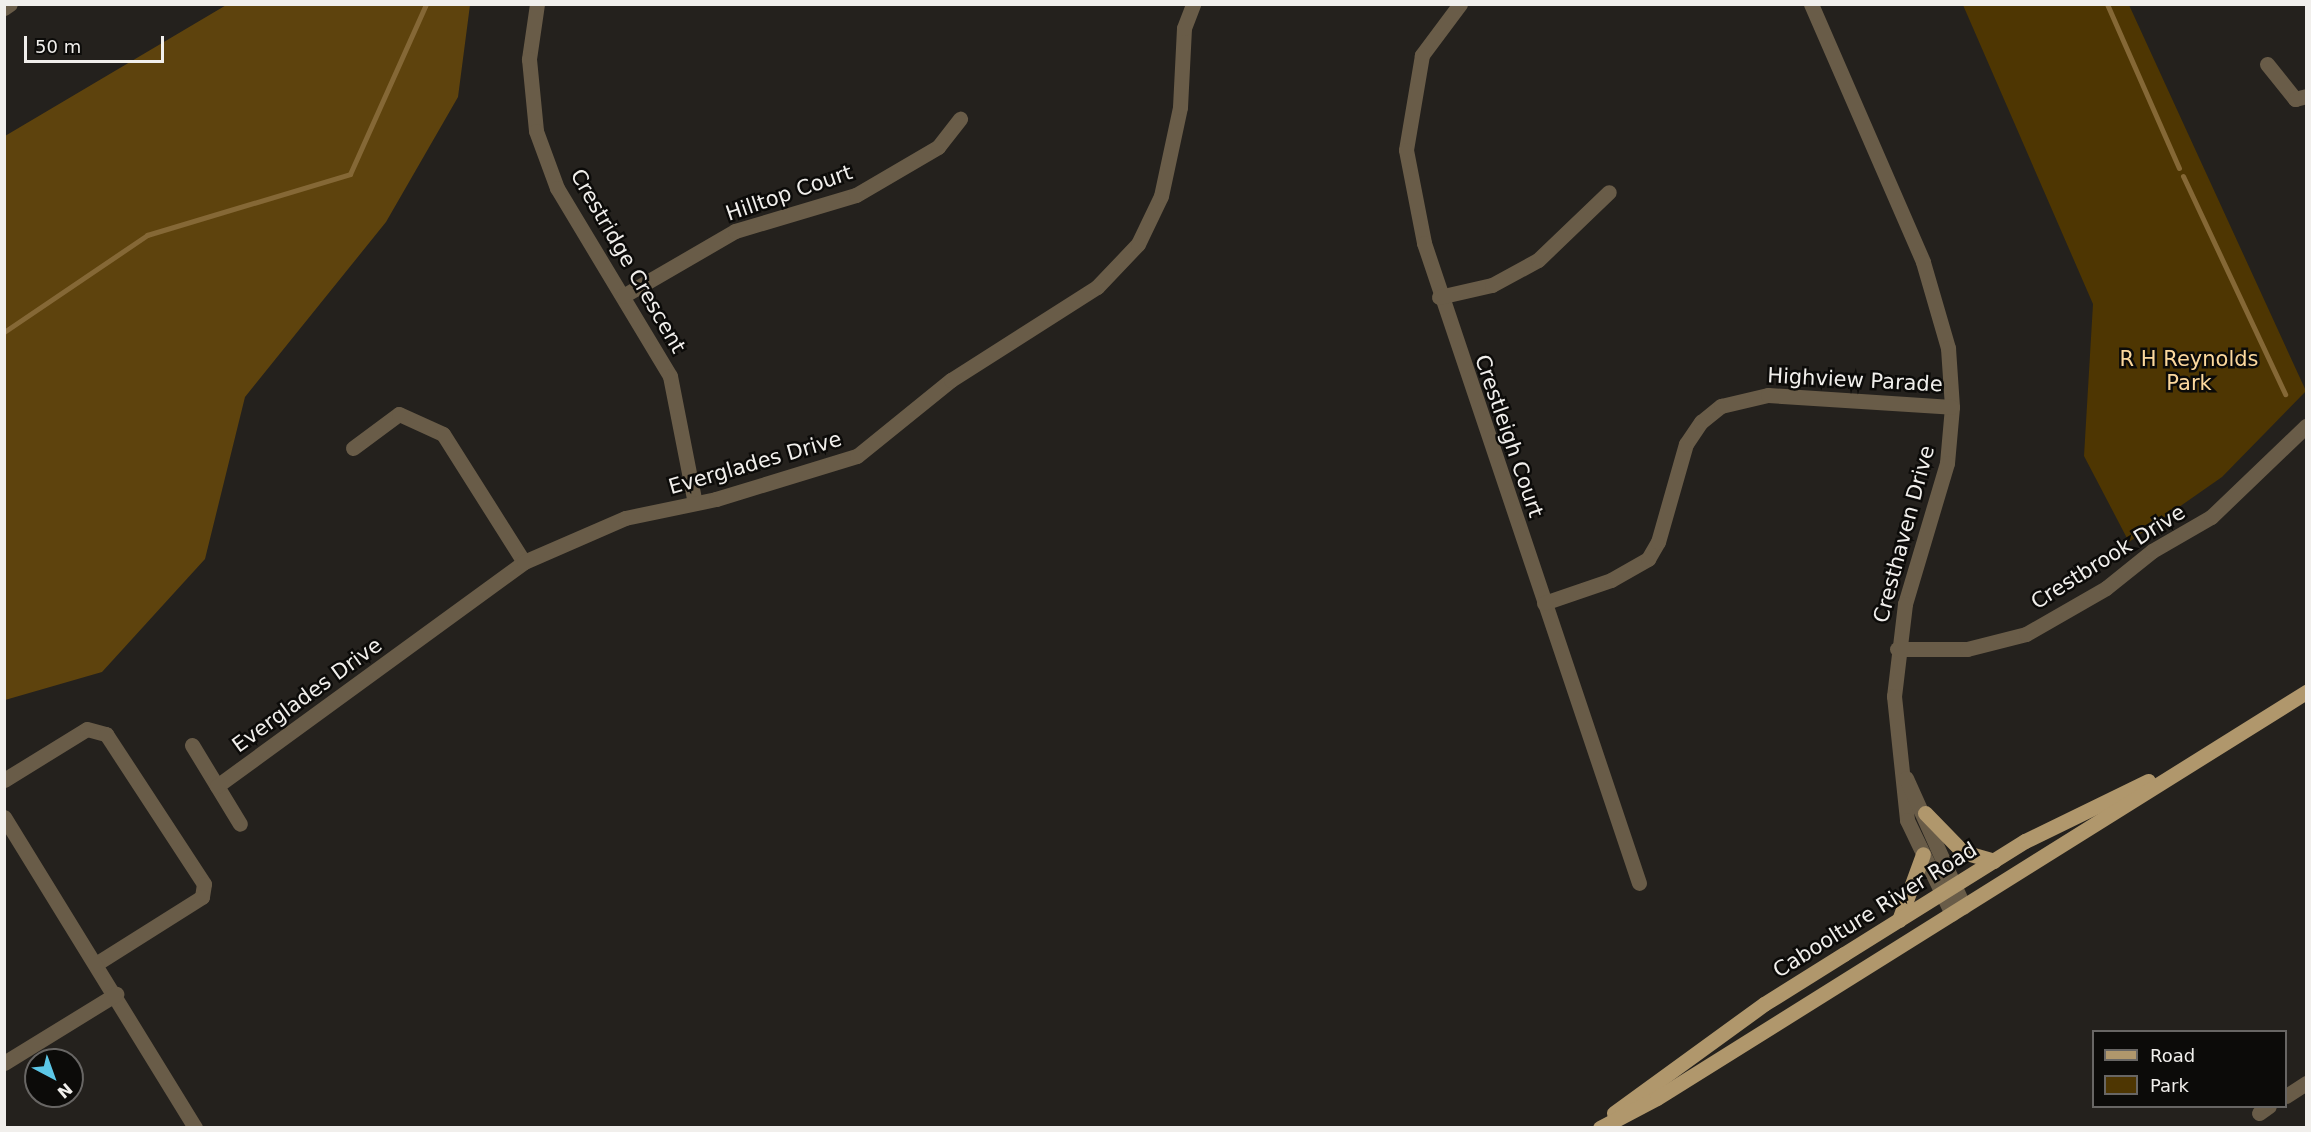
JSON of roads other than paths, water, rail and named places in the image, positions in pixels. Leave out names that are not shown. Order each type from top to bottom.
[{"type":"main road","name":"Caboolture River Road","points":[[1598,1128],[1657,1098],[1958,911],[2194,760],[2307,692]]},
{"type":"main road","name":"Caboolture River Road","points":[[1598,1128],[1648,1084],[1764,1004],[1947,890],[1994,861],[2194,760]]},
{"type":"main road","points":[[1925,813],[1963,852],[1994,861]]},
{"type":"main road","points":[[1899,920],[1923,854]]},
{"type":"street","points":[[4,8],[10,4]]},
{"type":"street","name":"Crestridge Crescent","points":[[537,4],[529,59],[536,131],[557,188],[670,376],[695,503]]},
{"type":"street","name":"Everglades Drive","points":[[217,786],[524,562],[625,518],[695,503],[857,456],[951,380],[1097,287],[1138,243],[1161,196],[1180,107],[1184,28],[1193,4]]},
{"type":"street","name":"Crestleigh Court","points":[[1460,4],[1422,55],[1406,150],[1439,297],[1639,883]]},
{"type":"street","name":"Cresthaven Drive","points":[[1811,4],[1933,290],[1948,348],[1952,407],[1941,490],[1905,604],[1897,649],[1896,722],[1905,775],[1907,820],[1923,854],[1958,911]]},
{"type":"street","points":[[2267,64],[2295,99],[2307,96]]},
{"type":"street","name":"Hilltop Court","points":[[623,296],[735,231],[856,195],[938,147],[960,119]]},
{"type":"street","points":[[1439,297],[1492,285],[1538,260],[1610,192]]},
{"type":"street","name":"Highview Parade","points":[[1544,603],[1611,580],[1648,559],[1658,542],[1686,444],[1701,422],[1721,406],[1768,395],[1952,407]]},
{"type":"street","points":[[353,448],[399,414],[443,434],[524,562]]},
{"type":"street","name":"Crestbrook Drive","points":[[1897,649],[1967,649],[2026,634],[2106,588],[2152,551],[2211,517],[2307,426]]},
{"type":"street","points":[[4,780],[87,729],[106,734],[204,885],[202,897],[97,963]]},
{"type":"street","points":[[192,745],[240,824]]},
{"type":"street","name":"Cresthaven Drive","points":[[1905,775],[1925,813],[1947,890]]},
{"type":"street","points":[[4,817],[97,963],[195,1128]]},
{"type":"street","points":[[4,1063],[116,994]]},
{"type":"street","points":[[2287,1095],[2307,1083]]},
{"type":"waterway","points":[[4,332],[147,235],[350,174],[426,4]]},
{"type":"waterway","points":[[2107,4],[2179,168]]},
{"type":"waterway","points":[[2183,176],[2285,394]]},
{"type":"park label","name":"R H Reynolds Park","points":[[2189,371]]}]
